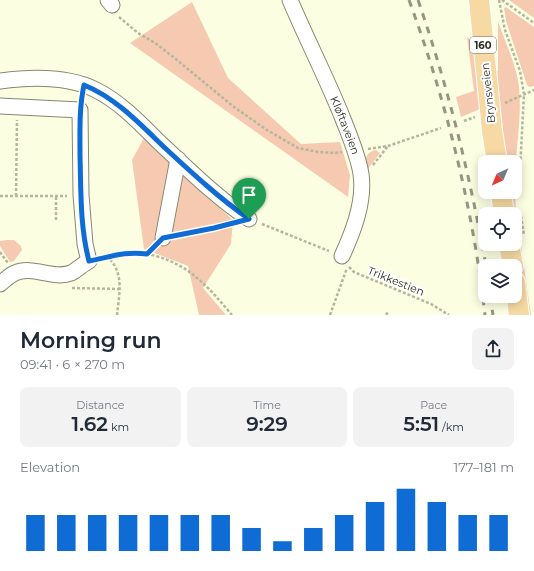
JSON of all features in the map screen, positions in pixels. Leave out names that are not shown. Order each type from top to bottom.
[{"type":"main road","name":"Brynsveien","points":[[479,0],[492,131],[496,155]]},
{"type":"main road","points":[[518,303],[519,315]]},
{"type":"street","name":"Kløftaveien","points":[[290,0],[330,85],[355,150],[361,175],[360,202],[345,261]]},
{"type":"street","points":[[0,81],[33,79],[63,80],[84,85],[96,90],[128,112],[228,204],[249,219]]},
{"type":"street","points":[[0,284],[15,273],[22,271],[54,274],[71,273],[89,261],[84,244],[81,195],[80,101],[84,85]]},
{"type":"street","points":[[3,106],[80,110]]},
{"type":"street","points":[[163,238],[178,159]]},
{"type":"path","points":[[499,0],[505,30],[520,71],[524,94],[520,155]]},
{"type":"path","points":[[502,0],[534,23]]},
{"type":"path","points":[[110,2],[121,20],[172,56],[234,107],[298,148],[335,154],[388,146],[441,128]]},
{"type":"path","points":[[524,94],[534,90]]},
{"type":"path","points":[[3,106],[6,116],[17,118],[16,196]]},
{"type":"path","points":[[464,121],[474,117]]},
{"type":"path","points":[[361,175],[370,170],[388,146]]},
{"type":"path","points":[[0,196],[56,197],[81,195]]},
{"type":"path","points":[[56,197],[56,222]]},
{"type":"path","points":[[147,254],[163,238],[214,228],[249,219]]},
{"type":"path","name":"Trikkestien","points":[[249,219],[288,233],[345,261],[354,272],[431,304],[449,315]]},
{"type":"path","points":[[89,261],[107,258],[122,253],[136,252],[175,262],[200,279],[232,315]]},
{"type":"path","points":[[107,258],[113,262],[117,269],[120,289],[117,315]]},
{"type":"path","points":[[330,315],[345,261]]},
{"type":"path","points":[[54,274],[58,283],[68,287],[82,289],[120,289]]},
{"type":"shaded area","points":[[509,0],[534,0],[534,18]]},
{"type":"shaded area","points":[[192,2],[228,78],[301,144],[340,142],[350,175],[348,197],[130,43]]},
{"type":"shaded area","points":[[506,7],[534,27],[534,86],[530,87],[527,85],[506,21],[504,8]]},
{"type":"shaded area","points":[[498,22],[518,79],[520,98],[517,155],[502,155],[495,72],[498,71]]},
{"type":"shaded area","points":[[467,37],[470,39],[474,49],[480,109],[461,117],[456,97],[474,91]]},
{"type":"shaded area","points":[[144,138],[233,220],[231,244],[203,288],[226,315],[199,315],[188,266],[144,249],[132,160]]},
{"type":"shaded area","points":[[376,150],[380,153],[367,170],[366,157],[369,153]]},
{"type":"shaded area","points":[[508,199],[515,199],[516,207],[510,207]]},
{"type":"shaded area","points":[[14,240],[21,246],[22,250],[14,261],[10,262],[0,246],[0,241]]},
{"type":"shaded area","points":[[516,251],[522,251],[531,315],[526,315],[522,288],[522,259],[518,259]]},
{"type":"railway","points":[[409,0],[435,77],[456,155],[473,235],[485,315]]},
{"type":"railway","points":[[418,0],[439,65],[457,132],[473,198],[485,259]]},
{"type":"railway","points":[[491,303],[493,315]]},
{"type":"route","points":[[84,85],[96,90],[128,112],[204,184],[249,219],[214,228],[163,238],[147,254],[136,252],[122,253],[107,258],[89,261],[84,244],[80,171],[80,101],[84,85]]}]
